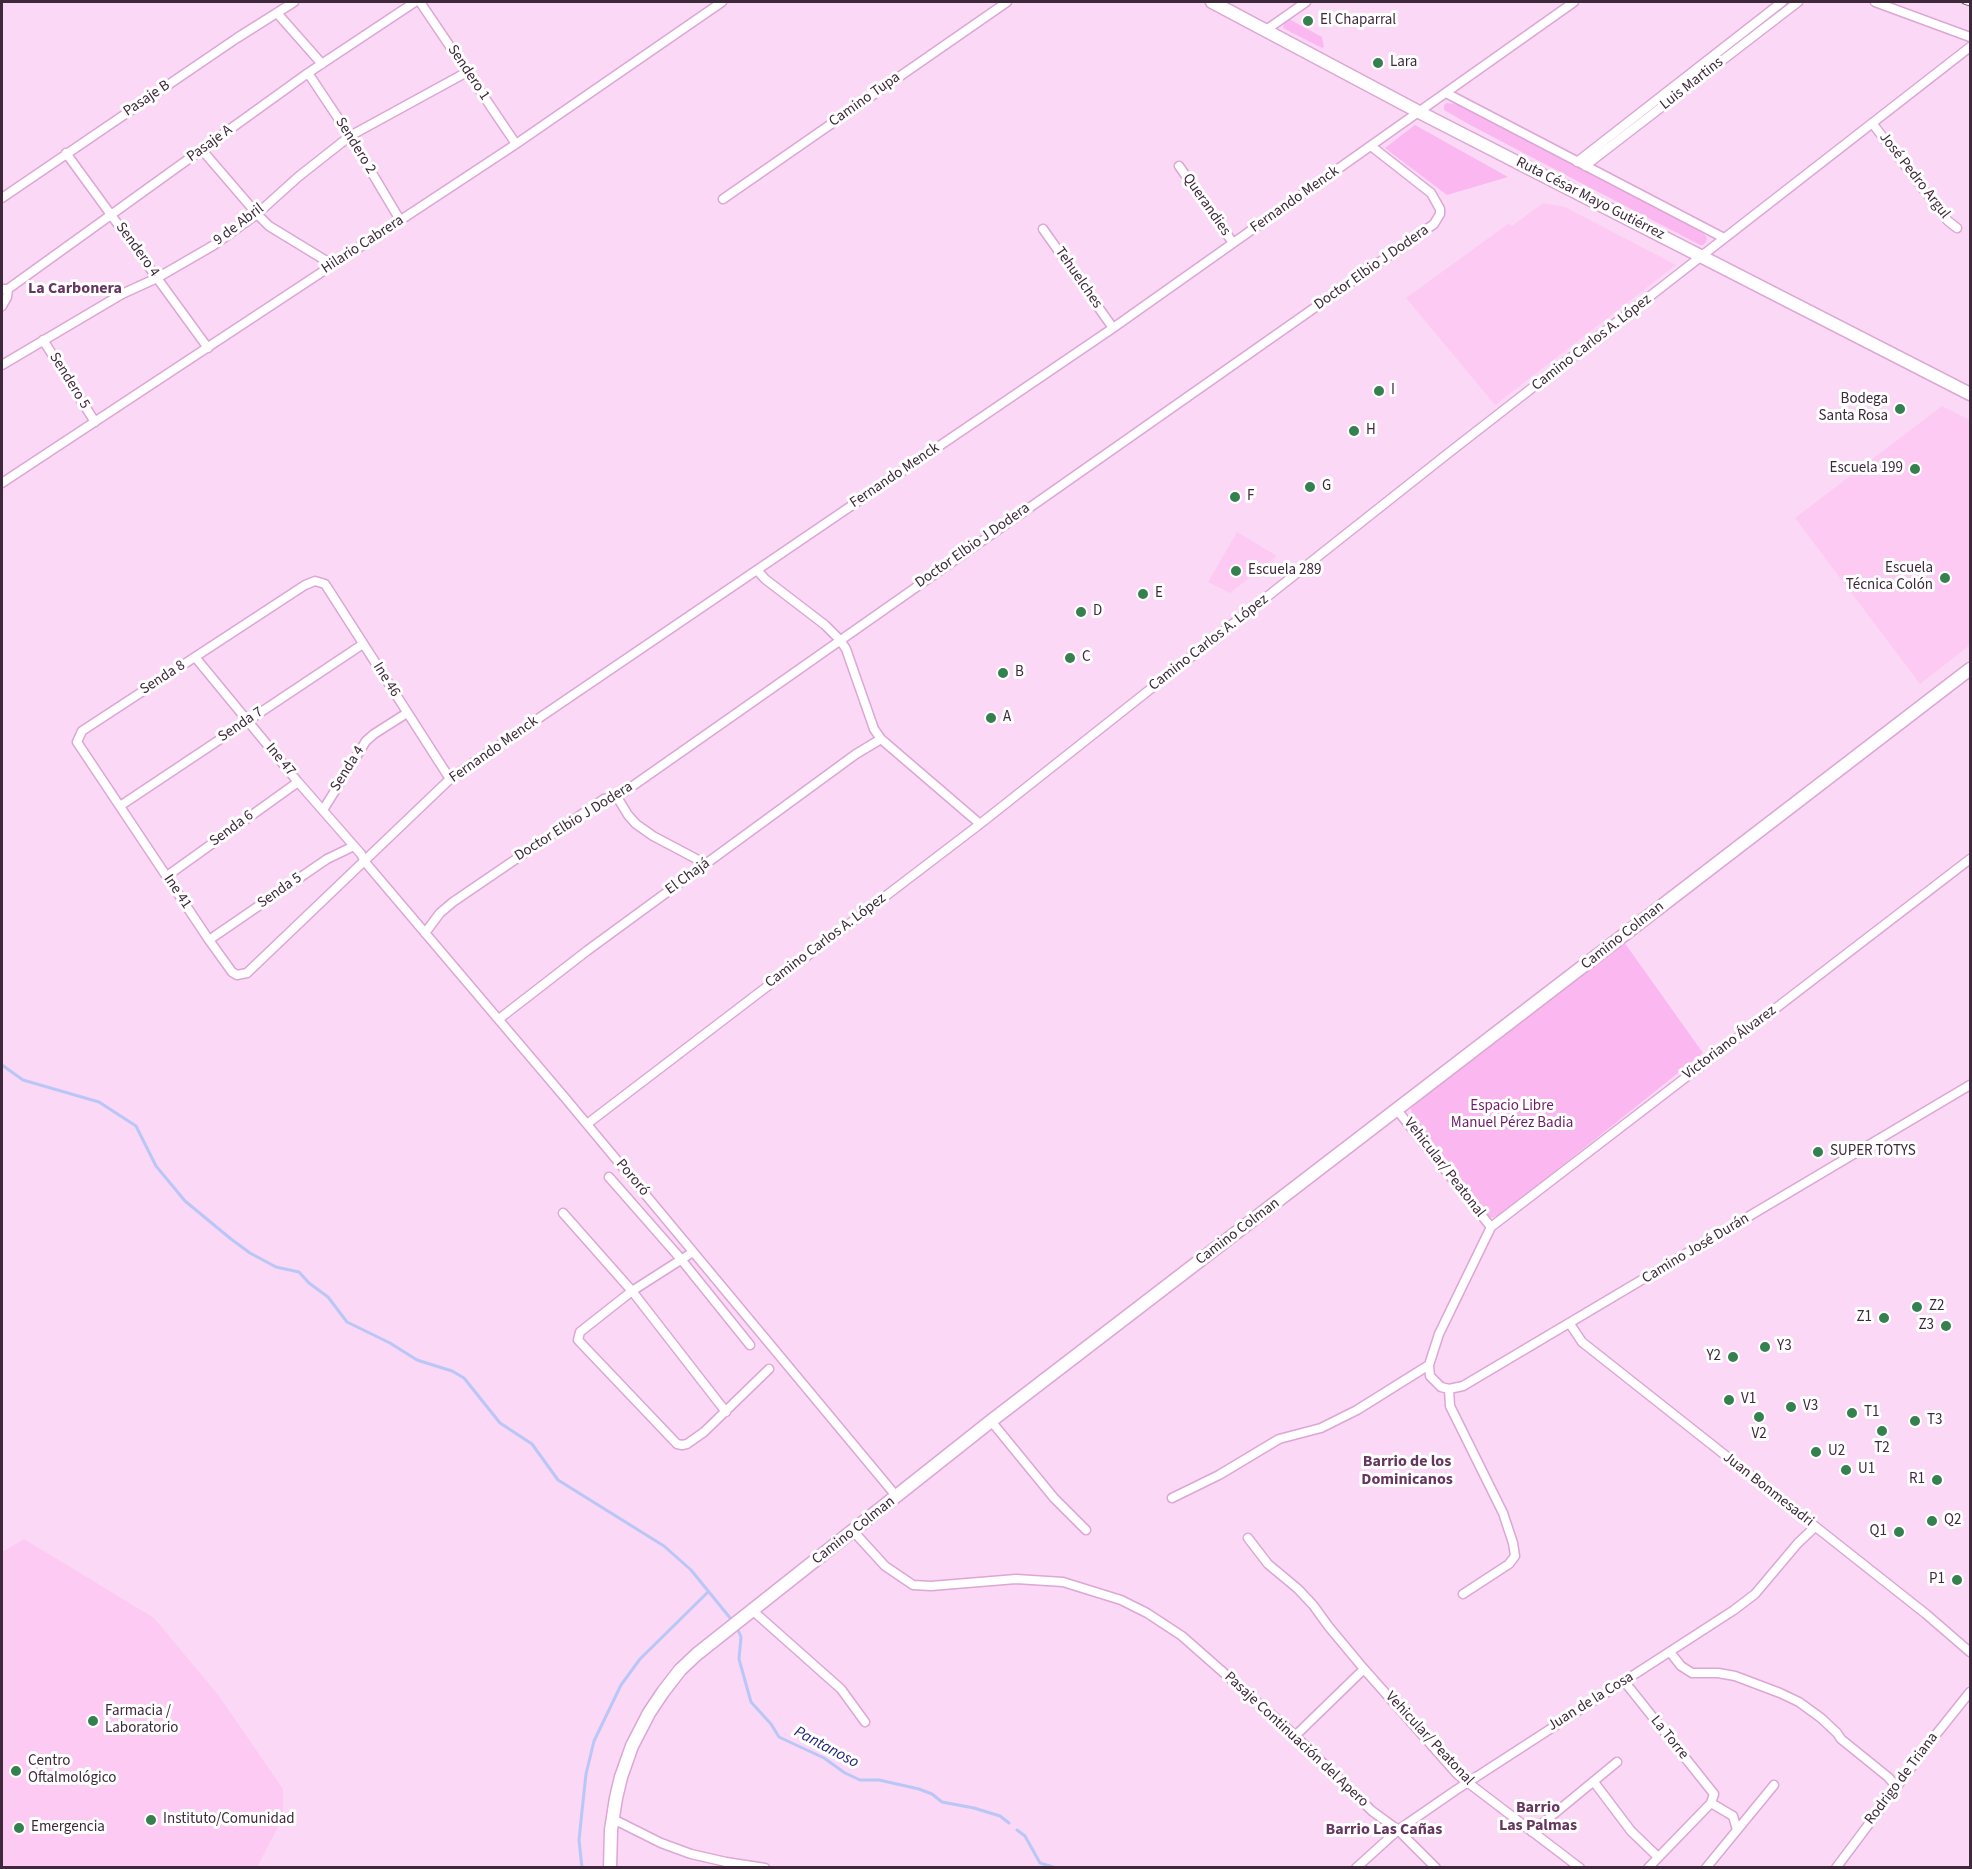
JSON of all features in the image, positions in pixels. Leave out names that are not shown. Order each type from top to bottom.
[{"type":"street","name":"Pasaje B","points":[[2,198],[294,2]]},
{"type":"street","name":"Pasaje A","points":[[2,306],[7,297],[5,289],[308,73],[415,2]]},
{"type":"street","name":"Sendero 1","points":[[420,2],[516,144]]},
{"type":"street","name":"Hilario Cabrera","points":[[2,483],[516,144],[722,2]]},
{"type":"street","name":"Camino Tupa","points":[[723,199],[1007,2]]},
{"type":"street","name":"Ruta César Mayo Gutiérrez","points":[[1212,2],[1419,112],[1971,394]]},
{"type":"street","points":[[1266,30],[1306,2]]},
{"type":"street","name":"Fernando Menck","points":[[237,975],[247,973],[450,779],[1113,328],[1574,2]]},
{"type":"street","name":"Luis Martins","points":[[1581,164],[1782,2]]},
{"type":"street","name":"Luis Martins","points":[[1581,164],[1798,2]]},
{"type":"street","points":[[1875,2],[1971,37]]},
{"type":"street","points":[[277,13],[322,64]]},
{"type":"street","name":"Camino Carlos A. López","points":[[587,1124],[980,824],[1724,238],[1971,47]]},
{"type":"street","name":"9 de Abril","points":[[2,365],[122,294],[157,278],[214,245],[257,214],[298,177],[350,136],[467,72]]},
{"type":"street","name":"Sendero 2","points":[[308,73],[350,136],[400,220]]},
{"type":"street","name":"Ruta César Mayo Gutiérrez","points":[[1446,93],[1724,238]]},
{"type":"street","name":"José Pedro Argul","points":[[1872,123],[1948,221],[1957,228]]},
{"type":"street","name":"Doctor Elbio J Dodera","points":[[425,933],[440,913],[453,902],[604,799],[617,797],[1434,224],[1440,214],[1440,209],[1431,193],[1371,146]]},
{"type":"street","points":[[202,150],[269,226],[333,265]]},
{"type":"street","name":"Sendero 4","points":[[66,153],[208,348]]},
{"type":"street","name":"Querandies","points":[[1179,166],[1233,243]]},
{"type":"street","name":"Tehuelches","points":[[1043,229],[1113,328]]},
{"type":"street","name":"Sendero 5","points":[[43,340],[95,422]]},
{"type":"street","points":[[757,570],[840,640],[846,649],[871,721],[881,739],[980,824]]},
{"type":"street","name":"Senda 8","points":[[120,806],[77,742],[82,731],[305,585],[315,580],[320,582]]},
{"type":"street","name":"Ine 46","points":[[320,582],[325,584],[450,779]]},
{"type":"street","name":"Senda 7","points":[[120,806],[363,644]]},
{"type":"street","name":"Ine 47","points":[[195,657],[365,862]]},
{"type":"street","name":"Camino Colman","points":[[610,1868],[613,1819],[621,1777],[632,1746],[649,1713],[680,1670],[697,1654],[992,1421],[1971,669]]},
{"type":"street","name":"Senda 4","points":[[323,810],[366,741],[407,713]]},
{"type":"street","name":"El Chajá","points":[[498,1018],[856,754],[881,739]]},
{"type":"street","name":"Senda 6","points":[[167,876],[298,782]]},
{"type":"street","points":[[617,797],[636,824],[652,836],[706,864]]},
{"type":"street","name":"Ine 41","points":[[120,806],[209,940],[232,972],[237,975]]},
{"type":"street","name":"Senda 5","points":[[209,940],[327,859],[354,846]]},
{"type":"street","name":"Victoriano Álvarez","points":[[1491,1227],[1971,859]]},
{"type":"street","name":"Pororó","points":[[365,862],[587,1124],[897,1497]]},
{"type":"street","name":"Camino José Durán","points":[[1449,1389],[1463,1386],[1570,1324],[1971,1085]]},
{"type":"street","name":"Vehicular/ Peatonal","points":[[1397,1110],[1491,1227]]},
{"type":"street","points":[[609,1177],[680,1258],[750,1345]]},
{"type":"street","points":[[563,1213],[632,1292],[726,1412]]},
{"type":"street","points":[[1463,1594],[1509,1564],[1515,1556],[1503,1513],[1450,1406],[1449,1389],[1434,1382],[1430,1376],[1429,1365],[1439,1334],[1491,1227]]},
{"type":"street","points":[[693,1252],[680,1258],[632,1292],[580,1332],[578,1340],[677,1444],[682,1445],[704,1432],[769,1369]]},
{"type":"street","name":"Juan Bonmesadri","points":[[1570,1324],[1582,1342],[1971,1652]]},
{"type":"street","points":[[1172,1498],[1219,1475],[1279,1438],[1321,1428],[1357,1410],[1429,1365]]},
{"type":"street","points":[[992,1421],[1054,1498],[1086,1530]]},
{"type":"street","name":"Juan de la Cosa","points":[[1356,1868],[1398,1830],[1734,1611],[1755,1594],[1798,1543],[1815,1527]]},
{"type":"street","name":"Pasaje Continuación del Apero","points":[[854,1532],[885,1566],[913,1585],[931,1587],[1027,1579],[1063,1582],[1121,1600],[1148,1612],[1182,1636],[1295,1736],[1364,1804],[1390,1827],[1398,1830],[1436,1868]]},
{"type":"street","name":"Vehicular/ Peatonal","points":[[1248,1538],[1268,1564],[1299,1589],[1364,1669],[1458,1775],[1581,1868]]},
{"type":"street","points":[[752,1610],[841,1689],[865,1722]]},
{"type":"street","points":[[1670,1652],[1688,1671],[1697,1674],[1718,1673],[1735,1676],[1799,1702],[1821,1718],[1837,1733],[1840,1739],[1896,1786]]},
{"type":"street","points":[[1295,1736],[1364,1669]]},
{"type":"street","name":"La Torre","points":[[1624,1681],[1713,1798]]},
{"type":"street","name":"Rodrigo de Triana","points":[[1836,1868],[1896,1786],[1971,1692]]},
{"type":"street","points":[[1532,1832],[1617,1762]]},
{"type":"street","points":[[1594,1782],[1631,1831],[1658,1857]]},
{"type":"street","points":[[1706,1868],[1774,1785]]},
{"type":"street","points":[[1648,1868],[1713,1798],[1733,1816],[1737,1830]]},
{"type":"street","points":[[1733,1816],[1754,1809]]},
{"type":"street","points":[[613,1819],[661,1843],[691,1854],[765,1868]]},
{"type":"shaded area","points":[[1543,203],[1565,207],[1676,265],[1495,405],[1406,298],[1508,224],[1512,226]]},
{"type":"shaded area","name":"Escuela 199","points":[[1942,406],[1970,420],[1970,645],[1920,684],[1795,518]]},
{"type":"shaded area","name":"Escuela 289","points":[[1237,532],[1277,556],[1230,593],[1208,582]]},
{"type":"shaded area","points":[[24,1539],[154,1618],[219,1696],[283,1789],[283,1818],[257,1867],[2,1867],[2,1552]]},
{"type":"green space","points":[[1289,19],[1322,37],[1324,47],[1283,28],[1284,23]]},
{"type":"green space","points":[[1456,104],[1482,116],[1684,222],[1705,235],[1706,242],[1700,245],[1472,126],[1444,110],[1444,105]]},
{"type":"green space","points":[[1415,125],[1508,177],[1447,195],[1385,148]]},
{"type":"green space","name":"Espacio Libre Manuel Pérez Badia","points":[[1624,942],[1703,1053],[1499,1216],[1490,1218],[1482,1212],[1418,1127],[1412,1116],[1411,1108],[1508,1030]]},
{"type":"waterway","points":[[2,1065],[23,1080],[99,1102],[136,1126],[156,1166],[185,1201],[250,1253],[276,1267],[299,1272],[309,1283],[328,1297],[347,1322],[390,1343],[417,1360],[452,1371],[464,1378],[500,1423],[532,1444],[558,1480],[664,1546],[691,1570],[731,1619]]},
{"type":"waterway","points":[[582,1868],[579,1840],[586,1774],[594,1741],[621,1685],[640,1659],[708,1592]]},
{"type":"waterway","name":"Pantanoso","points":[[738,1630],[741,1637],[739,1659],[751,1702],[771,1724],[779,1737],[824,1758],[845,1773],[860,1780],[879,1780],[919,1789],[932,1794],[942,1802],[1000,1816],[1009,1823]]},
{"type":"waterway","name":"Pantanoso","points":[[1017,1830],[1025,1836],[1040,1863],[1056,1868]]},
{"type":"railway","points":[[1964,2],[1970,4]]},
{"type":"place","name":"El Chaparral","points":[[1308,21]]},
{"type":"place","name":"Lara","points":[[1378,63]]},
{"type":"place","name":"I","points":[[1379,391]]},
{"type":"place","name":"Bodega Santa Rosa","points":[[1900,409]]},
{"type":"place","name":"H","points":[[1354,431]]},
{"type":"place","name":"Escuela 199","points":[[1915,469]]},
{"type":"place","name":"G","points":[[1310,487]]},
{"type":"place","name":"F","points":[[1235,497]]},
{"type":"place","name":"Escuela 289","points":[[1236,571]]},
{"type":"place","name":"Escuela Técnica Colón","points":[[1945,578]]},
{"type":"place","name":"E","points":[[1143,594]]},
{"type":"place","name":"D","points":[[1081,612]]},
{"type":"place","name":"C","points":[[1070,658]]},
{"type":"place","name":"B","points":[[1003,673]]},
{"type":"place","name":"A","points":[[991,718]]},
{"type":"place","name":"SUPER TOTYS","points":[[1818,1152]]},
{"type":"place","name":"Z2","points":[[1917,1307]]},
{"type":"place","name":"Z1","points":[[1884,1318]]},
{"type":"place","name":"Z3","points":[[1946,1326]]},
{"type":"place","name":"Y3","points":[[1765,1347]]},
{"type":"place","name":"Y2","points":[[1733,1357]]},
{"type":"place","name":"V1","points":[[1729,1400]]},
{"type":"place","name":"V3","points":[[1791,1407]]},
{"type":"place","name":"T1","points":[[1852,1413]]},
{"type":"place","name":"V2","points":[[1759,1417]]},
{"type":"place","name":"T3","points":[[1915,1421]]},
{"type":"place","name":"T2","points":[[1882,1431]]},
{"type":"place","name":"U2","points":[[1816,1452]]},
{"type":"place","name":"U1","points":[[1846,1470]]},
{"type":"place","name":"R1","points":[[1937,1480]]},
{"type":"place","name":"Q2","points":[[1932,1521]]},
{"type":"place","name":"Q1","points":[[1899,1532]]},
{"type":"place","name":"P1","points":[[1957,1580]]},
{"type":"place","name":"Farmacia / Laboratorio","points":[[93,1721]]},
{"type":"place","name":"Centro Oftalmológico","points":[[16,1771]]},
{"type":"place","name":"Instituto/Comunidad","points":[[151,1820]]},
{"type":"place","name":"Emergencia","points":[[19,1828]]},
{"type":"district","name":"La Carbonera","points":[[75,289]]},
{"type":"district","name":"Barrio de los Dominicanos","points":[[1407,1471]]},
{"type":"district","name":"Barrio Las Palmas","points":[[1538,1817]]},
{"type":"district","name":"Barrio Las Cañas","points":[[1384,1830]]}]
